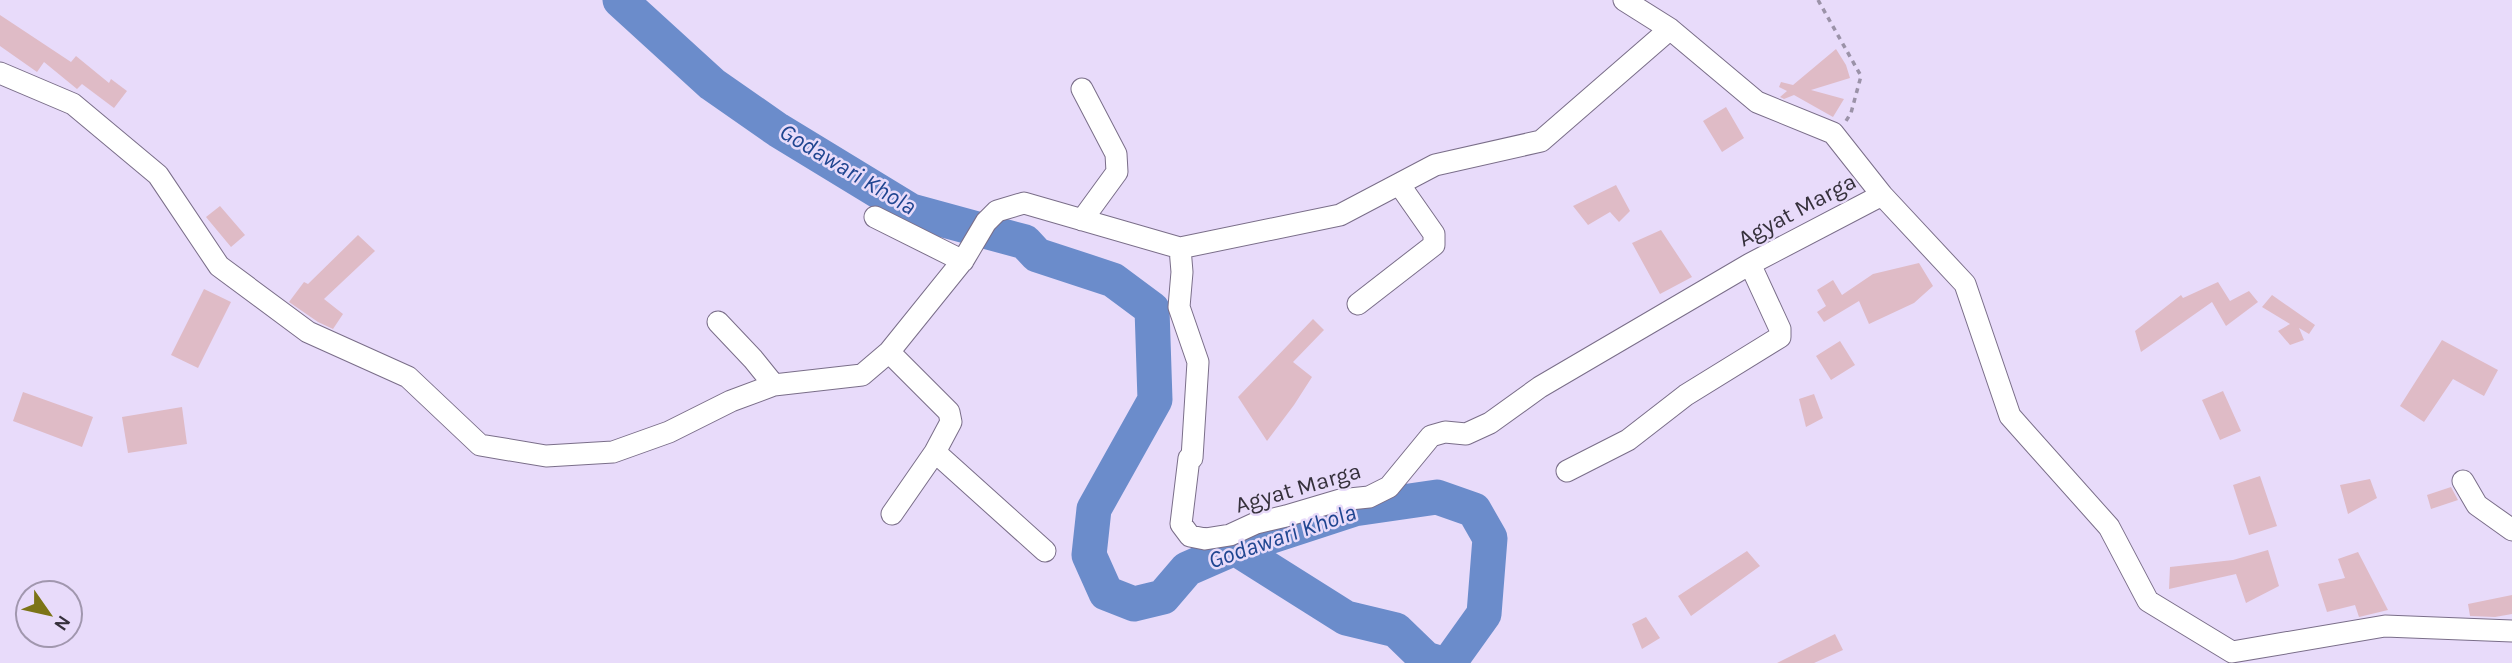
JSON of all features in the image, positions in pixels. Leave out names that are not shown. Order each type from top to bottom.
[{"type":"street","points":[[1623,0],[1670,29],[1757,102],[1833,133],[1882,195],[1965,284],[2010,416],[2109,527],[2148,601],[2232,652],[2385,626],[2512,631]]},
{"type":"street","points":[[0,72],[74,104],[158,175],[219,266],[308,332],[408,377],[480,445],[546,456],[613,452],[668,432],[731,401],[774,385],[862,375],[889,352],[964,260],[986,222],[997,211],[1024,203],[1180,248],[1340,215],[1435,165],[1541,141],[1670,29]]},
{"type":"street","points":[[1082,89],[1116,154],[1117,172],[1082,220]]},
{"type":"street","points":[[1358,304],[1434,245],[1434,234],[1399,184]]},
{"type":"street","name":"Agyat Marga","points":[[1180,248],[1182,272],[1179,307],[1198,362],[1192,458],[1189,458],[1181,524],[1190,536],[1206,539],[1230,535],[1256,523],[1340,499],[1369,498],[1389,486],[1431,436],[1445,432],[1466,434],[1490,423],[1540,387],[1750,264],[1882,195]]},
{"type":"street","points":[[875,217],[964,260]]},
{"type":"street","points":[[1567,471],[1628,440],[1686,395],[1780,337],[1780,329],[1750,264]]},
{"type":"street","points":[[718,322],[754,359],[774,385]]},
{"type":"street","points":[[889,352],[949,412],[951,422],[935,452],[892,514]]},
{"type":"street","points":[[935,452],[1045,551]]},
{"type":"street","points":[[2463,481],[2477,505],[2512,530]]},
{"type":"path","points":[[1818,0],[1861,76],[1851,113],[1840,130]]},
{"type":"building","points":[[0,15],[71,62],[76,56],[109,83],[111,79],[127,91],[114,108],[82,84],[77,89],[44,62],[37,72],[0,46]]},
{"type":"building","points":[[1836,49],[1850,78],[1811,90],[1844,99],[1833,117],[1794,95],[1784,99],[1780,97],[1787,91],[1779,87],[1781,82],[1793,85]]},
{"type":"building","points":[[1726,107],[1744,138],[1722,152],[1703,121]]},
{"type":"building","points":[[1616,185],[1630,211],[1619,222],[1610,212],[1588,225],[1573,206]]},
{"type":"building","points":[[220,206],[245,235],[231,247],[206,217]]},
{"type":"building","points":[[1661,230],[1692,277],[1660,294],[1632,243]]},
{"type":"building","points":[[358,235],[375,251],[324,299],[343,314],[333,329],[289,302],[304,282],[308,284]]},
{"type":"building","points":[[1919,263],[1933,286],[1914,303],[1869,324],[1859,301],[1824,322],[1817,312],[1826,306],[1817,290],[1833,280],[1842,295],[1873,274]]},
{"type":"building","points":[[2218,282],[2230,301],[2249,291],[2258,302],[2226,326],[2212,302],[2141,352],[2135,331],[2181,295],[2183,298]]},
{"type":"building","points":[[204,289],[231,302],[198,368],[171,355]]},
{"type":"building","points":[[2272,295],[2315,325],[2309,334],[2299,328],[2304,340],[2290,345],[2278,331],[2290,324],[2262,307]]},
{"type":"building","points":[[1313,319],[1324,330],[1293,362],[1312,377],[1267,441],[1238,397]]},
{"type":"building","points":[[2442,340],[2498,370],[2484,396],[2453,379],[2424,422],[2400,406]]},
{"type":"building","points":[[1840,341],[1855,365],[1831,380],[1816,356]]},
{"type":"building","points":[[2223,391],[2241,431],[2220,440],[2202,400]]},
{"type":"building","points":[[23,392],[93,417],[82,447],[13,421]]},
{"type":"building","points":[[1814,394],[1823,418],[1806,427],[1799,399]]},
{"type":"building","points":[[182,407],[187,444],[128,453],[122,417]]},
{"type":"building","points":[[2260,476],[2277,526],[2249,535],[2233,485]]},
{"type":"building","points":[[2370,479],[2377,498],[2348,514],[2340,485]]},
{"type":"building","points":[[2451,487],[2458,500],[2431,509],[2427,495]]},
{"type":"building","points":[[2268,550],[2279,586],[2246,603],[2236,574],[2169,589],[2170,567],[2233,560]]},
{"type":"building","points":[[1747,551],[1760,566],[1691,616],[1678,596]]},
{"type":"building","points":[[2358,552],[2388,610],[2359,617],[2355,605],[2327,612],[2318,584],[2345,578],[2338,559]]},
{"type":"building","points":[[2512,595],[2512,614],[2495,617],[2470,616],[2468,604]]},
{"type":"building","points":[[1646,617],[1660,638],[1642,649],[1632,624]]},
{"type":"building","points":[[1835,634],[1843,650],[1814,663],[1777,663]]},
{"type":"waterway","name":"Godawari Khola","points":[[620,0],[712,84],[778,130],[911,211],[1025,242],[1037,255],[1113,280],[1152,309],[1155,400],[1094,509],[1089,555],[1106,593],[1134,604],[1163,597],[1187,569],[1235,548],[1354,509],[1437,497],[1474,510],[1490,538],[1484,614],[1449,663]]},
{"type":"waterway","points":[[1235,548],[1346,618],[1396,630],[1426,659],[1439,663]]}]
